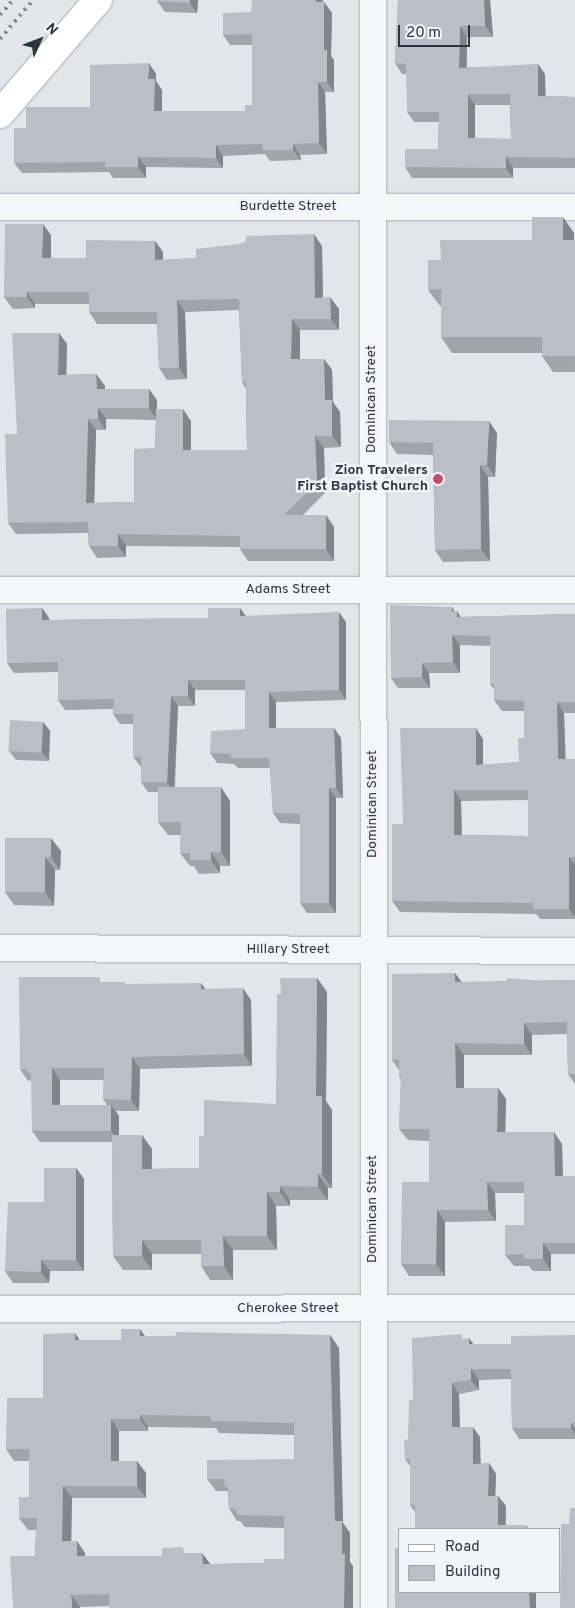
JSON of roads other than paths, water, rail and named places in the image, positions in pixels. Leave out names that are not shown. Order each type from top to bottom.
[{"type":"street","points":[[0,114],[98,0]]},
{"type":"street","name":"Dominican Street","points":[[373,0],[374,1608]]},
{"type":"street","name":"Burdette Street","points":[[0,207],[575,206]]},
{"type":"street","name":"Adams Street","points":[[0,590],[575,590]]},
{"type":"street","name":"Hillary Street","points":[[0,948],[575,951]]},
{"type":"street","name":"Cherokee Street","points":[[0,1309],[575,1308]]},
{"type":"railway","points":[[0,15],[13,0]]},
{"type":"railway","points":[[0,39],[33,0]]},
{"type":"place","name":"Zion Travelers First Baptist Church","points":[[438,479]]}]
